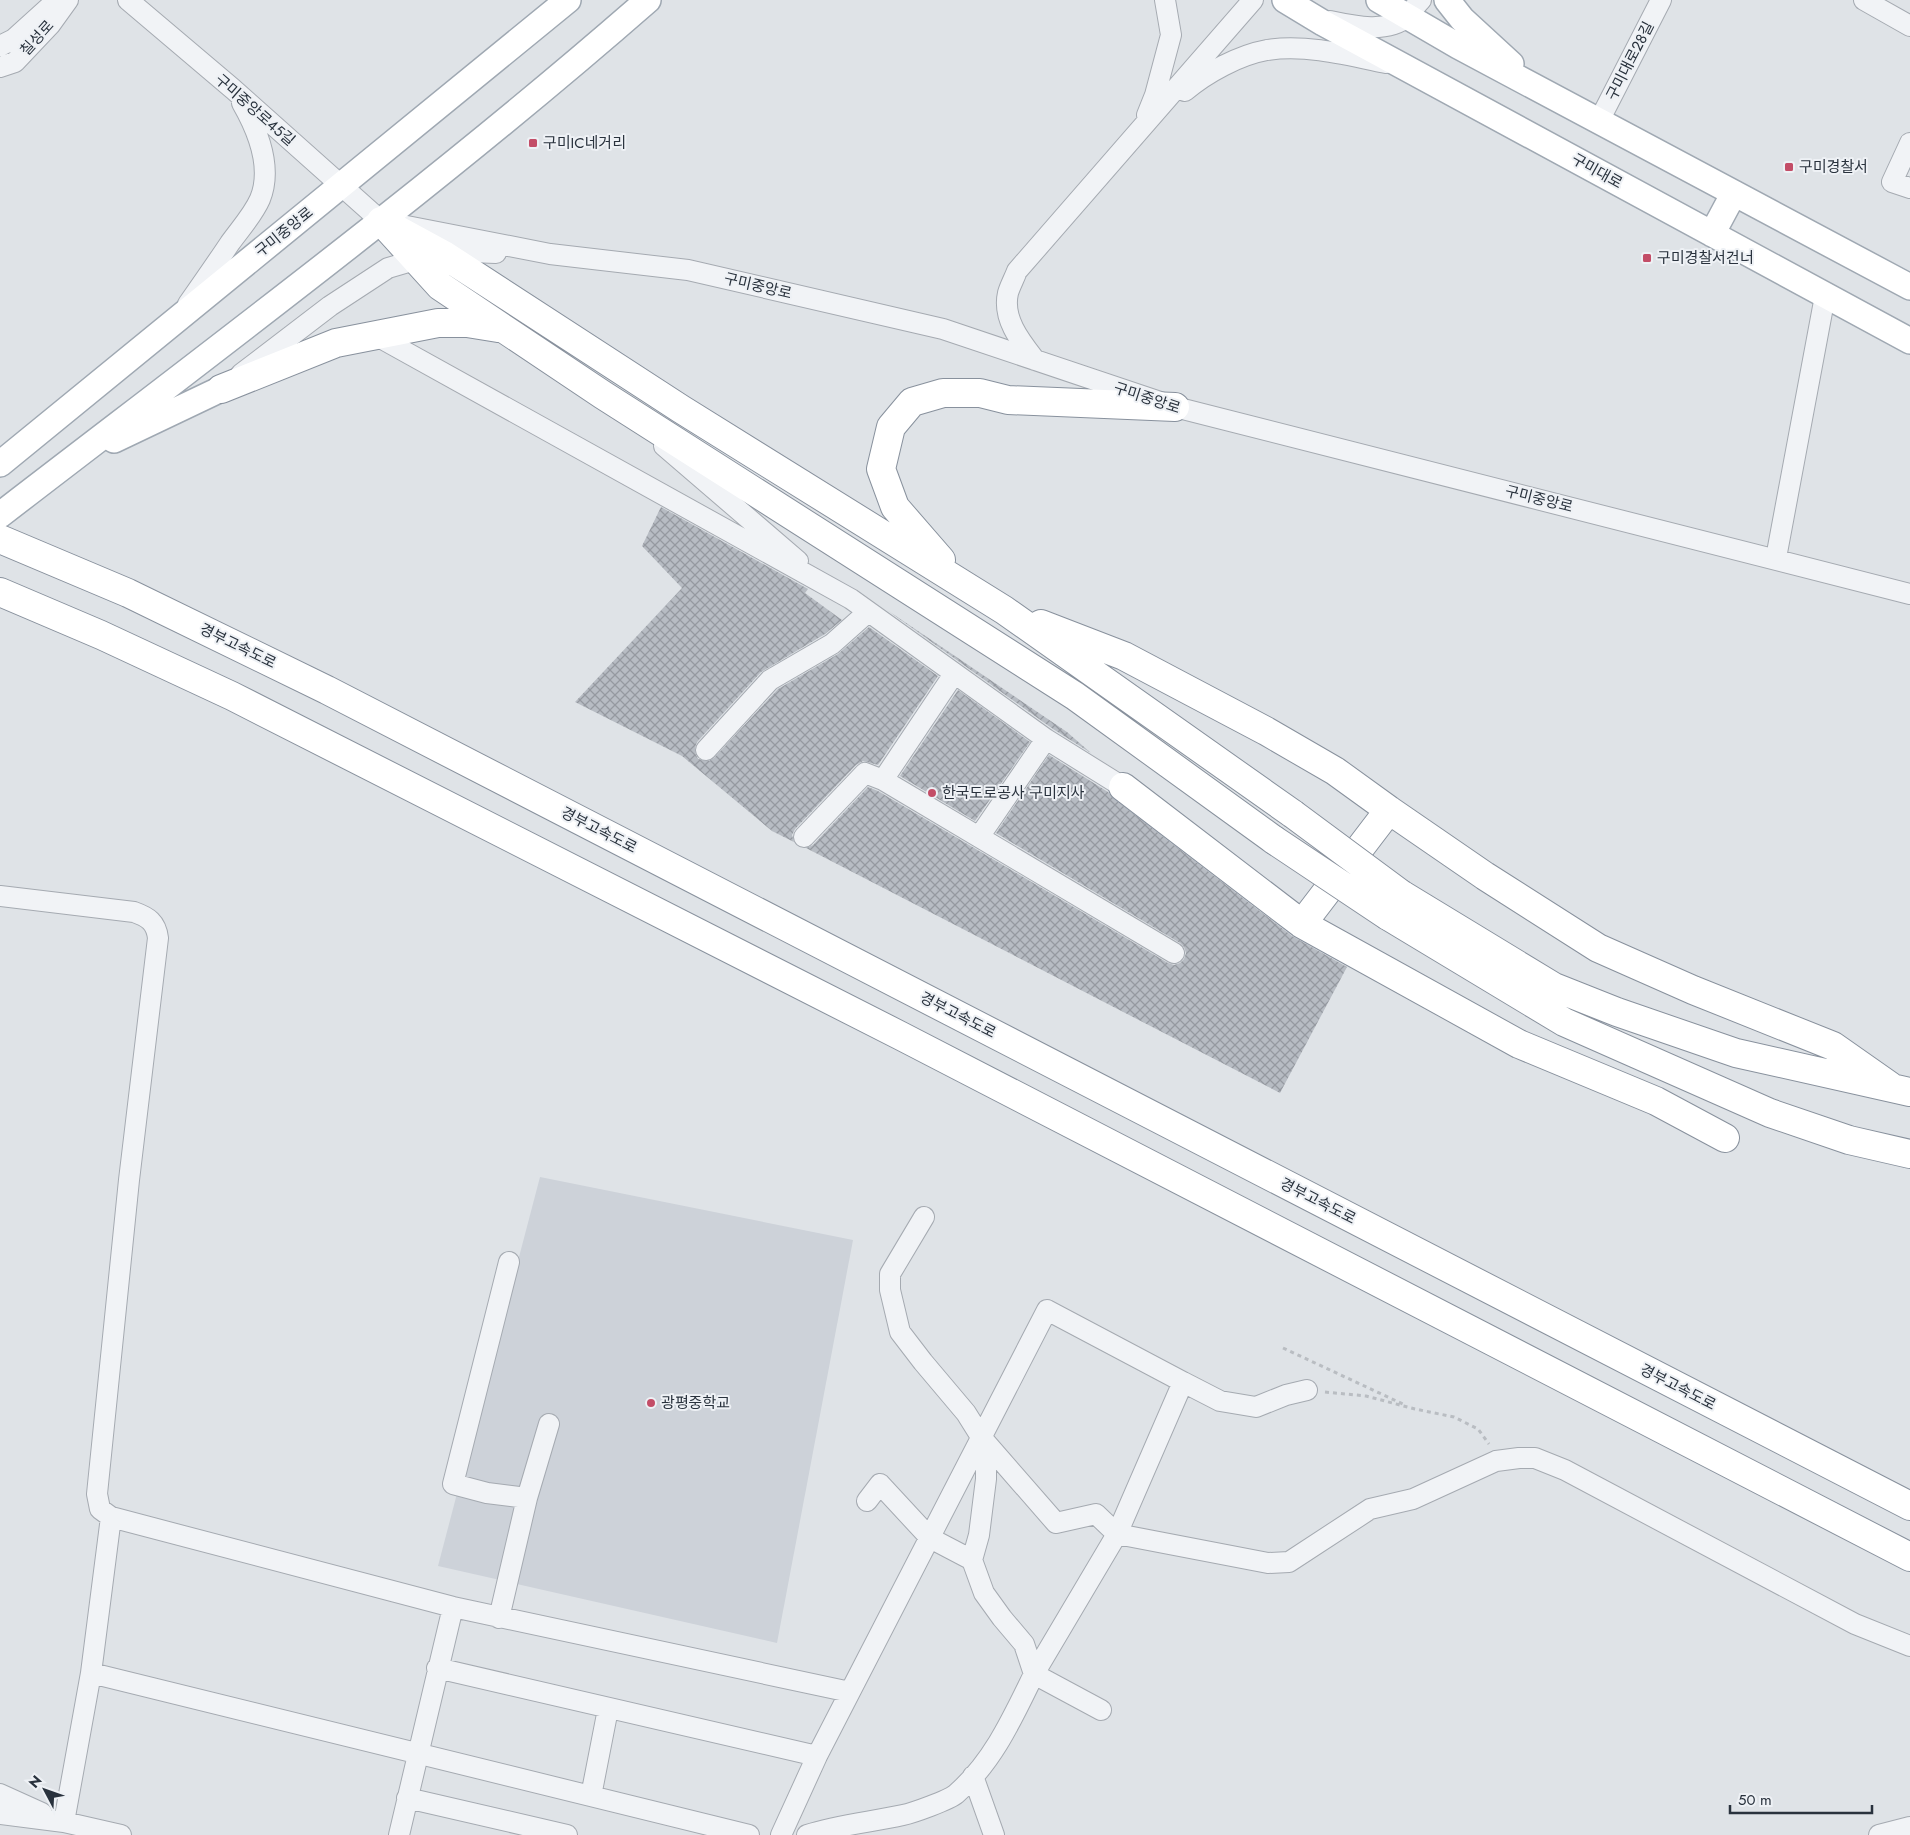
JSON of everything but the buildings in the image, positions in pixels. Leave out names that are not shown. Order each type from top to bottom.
[{"type":"highway","points":[[381,222],[444,255],[681,409],[1004,610],[1292,814],[1394,905],[1564,1022],[1770,1113],[1849,1140],[1910,1154]]},
{"type":"highway","points":[[381,222],[440,286],[603,395],[1075,696],[1274,840],[1394,905],[1554,987],[1617,1012],[1736,1054],[1900,1089]]},
{"type":"highway","points":[[221,389],[336,343],[438,323],[467,323],[503,328]]},
{"type":"highway","points":[[962,584],[895,507],[881,469],[892,427],[912,402],[943,393],[980,393],[1008,400],[1175,408]]},
{"type":"highway","name":"경부고속도로","points":[[0,539],[128,593],[327,690],[1910,1506]]},
{"type":"highway","points":[[0,592],[80,626],[232,696],[884,1027],[1910,1557]]},
{"type":"highway","points":[[1004,610],[1124,656],[1266,731],[1335,770],[1389,810],[1485,876],[1598,948],[1693,990],[1833,1046],[1900,1089]]},
{"type":"highway","points":[[1123,787],[1302,924],[1519,1044],[1656,1101],[1725,1138]]},
{"type":"highway","points":[[1302,924],[1389,810]]},
{"type":"main road","name":"구미중앙로","points":[[0,464],[568,0]]},
{"type":"main road","points":[[0,515],[381,222],[570,68],[648,0]]},
{"type":"main road","name":"구미대로","points":[[1284,0],[1910,342]]},
{"type":"main road","points":[[1379,0],[1414,8],[1541,90],[1910,287]]},
{"type":"main road","points":[[1447,0],[1462,19],[1541,90]]},
{"type":"main road","points":[[1712,234],[1734,193]]},
{"type":"main road","points":[[69,461],[221,389]]},
{"type":"street","name":"칠성로","points":[[0,46],[14,39],[57,0]]},
{"type":"street","name":"칠성로","points":[[0,67],[15,62],[50,25],[68,0]]},
{"type":"street","name":"구미중앙로45길","points":[[128,0],[233,89],[381,222]]},
{"type":"street","points":[[1143,127],[1155,94],[1171,34],[1165,0]]},
{"type":"street","points":[[1035,360],[1016,335],[1008,312],[1008,294],[1017,272],[1254,0]]},
{"type":"street","name":"구미대로28길","points":[[1599,121],[1661,0]]},
{"type":"street","points":[[1864,0],[1910,26]]},
{"type":"street","points":[[1311,16],[1353,26],[1378,27],[1395,24],[1414,8]]},
{"type":"street","points":[[1143,127],[1199,79],[1232,62],[1266,50],[1300,49],[1341,54],[1405,67]]},
{"type":"street","points":[[179,318],[250,216],[264,188],[263,150],[253,126],[233,89]]},
{"type":"street","points":[[1910,143],[1892,182],[1910,188]]},
{"type":"street","name":"구미중앙로","points":[[381,222],[550,254],[688,270],[943,329],[1175,408],[1776,558],[1910,594]]},
{"type":"street","points":[[221,389],[346,296],[388,268],[428,256],[470,252],[550,254]]},
{"type":"street","points":[[1776,558],[1825,296]]},
{"type":"street","points":[[375,335],[851,600],[1046,739],[1123,787]]},
{"type":"street","points":[[603,395],[826,585]]},
{"type":"street","points":[[706,750],[770,680],[832,644],[868,612]]},
{"type":"street","points":[[883,780],[954,674]]},
{"type":"street","points":[[979,837],[1046,739]]},
{"type":"street","points":[[804,837],[865,772],[883,780],[1174,954]]},
{"type":"street","points":[[0,896],[134,912],[148,918],[157,929],[158,938],[129,1180],[97,1494],[100,1509],[111,1517],[453,1607],[850,1692]]},
{"type":"street","points":[[924,1217],[890,1274],[890,1290],[900,1332],[966,1412],[981,1437],[1056,1523],[1096,1514],[1117,1534],[1268,1563],[1288,1562],[1370,1509],[1413,1499],[1496,1461],[1535,1458],[1565,1470],[1855,1624],[1910,1646]]},
{"type":"street","points":[[509,1262],[453,1484],[488,1493],[527,1498]]},
{"type":"street","points":[[781,1835],[817,1756],[1047,1310],[1220,1401],[1256,1407],[1286,1395],[1307,1390]]},
{"type":"street","points":[[807,1835],[830,1827],[905,1815],[954,1796],[993,1753],[1034,1674],[1117,1534],[1184,1382]]},
{"type":"street","points":[[500,1618],[527,1498],[549,1424]]},
{"type":"street","points":[[981,1437],[986,1463],[986,1479],[979,1536],[972,1560],[984,1593],[1024,1644],[1034,1674],[1101,1710]]},
{"type":"street","points":[[867,1501],[880,1484],[930,1538],[972,1560]]},
{"type":"street","points":[[64,1822],[90,1673],[111,1517]]},
{"type":"street","points":[[398,1835],[453,1607]]},
{"type":"street","points":[[437,1668],[817,1756]]},
{"type":"street","points":[[90,1673],[749,1835]]},
{"type":"street","points":[[590,1796],[608,1709]]},
{"type":"street","points":[[973,1776],[994,1835]]},
{"type":"street","points":[[0,1794],[64,1822]]},
{"type":"street","points":[[407,1798],[566,1835]]},
{"type":"street","points":[[0,1814],[64,1822],[121,1835]]},
{"type":"street","points":[[1879,1835],[1910,1827]]},
{"type":"path","points":[[1283,1348],[1415,1409]]},
{"type":"path","points":[[1307,1390],[1366,1396],[1454,1417],[1478,1429],[1489,1444],[1496,1461]]},
{"type":"shaded area","name":"광평중학교","points":[[540,1177],[853,1240],[777,1643],[438,1566]]},
{"type":"place","name":"구미IC네거리","points":[[533,143]]},
{"type":"place","name":"구미경찰서","points":[[1789,167]]},
{"type":"place","name":"구미경찰서건너","points":[[1647,258]]},
{"type":"place","name":"한국도로공사 구미지사","points":[[932,793]]},
{"type":"place","name":"광평중학교","points":[[651,1403]]}]
